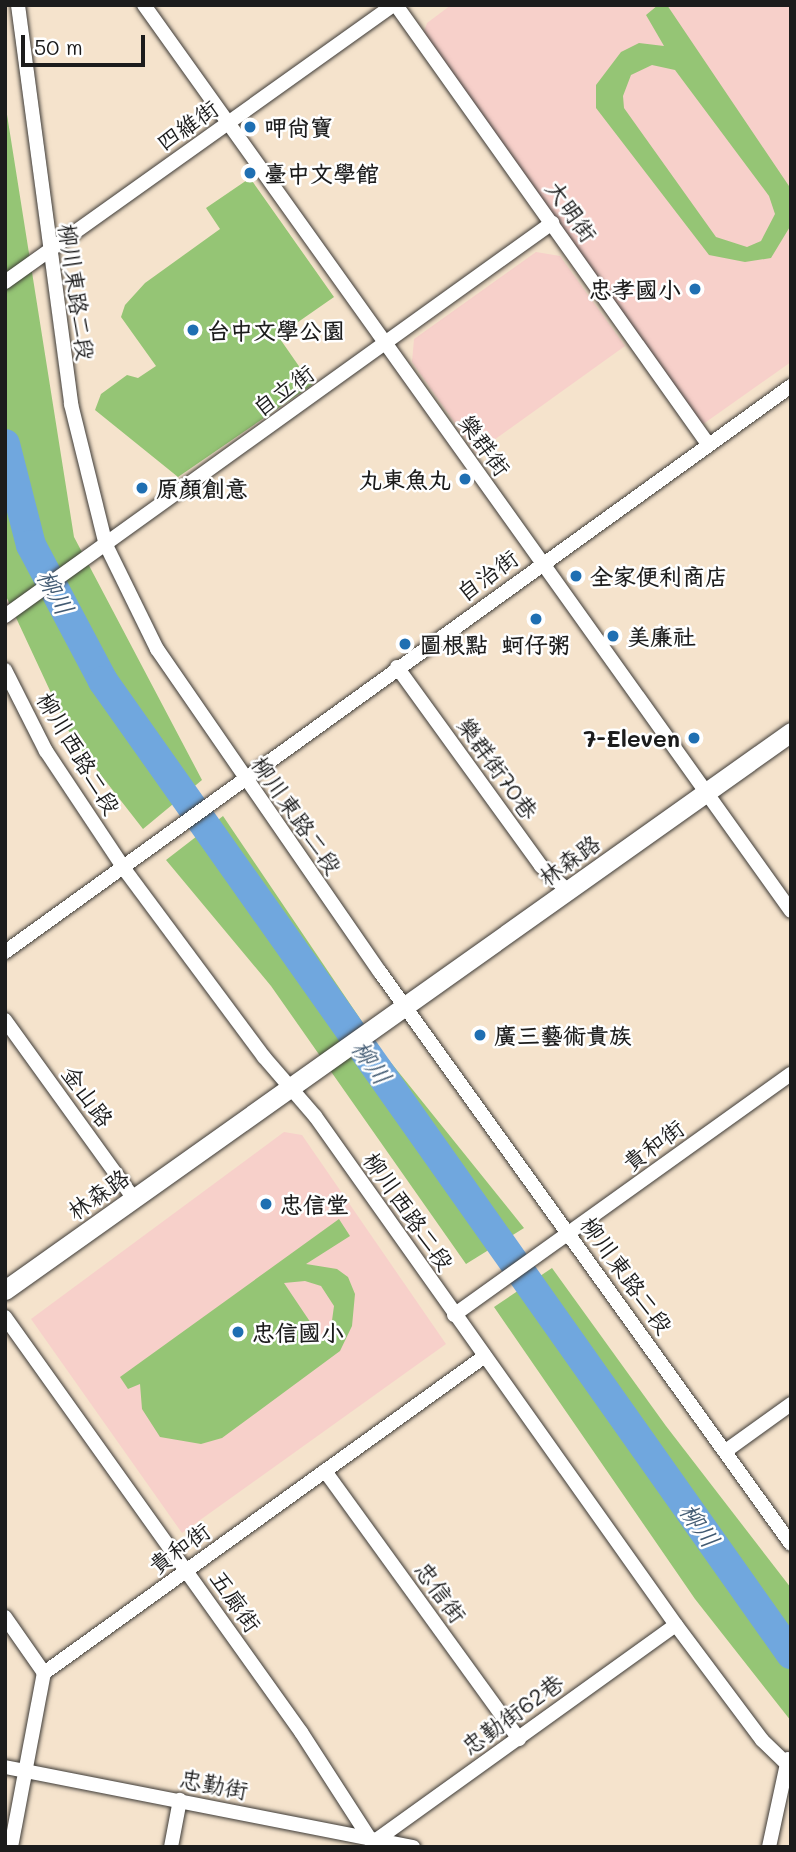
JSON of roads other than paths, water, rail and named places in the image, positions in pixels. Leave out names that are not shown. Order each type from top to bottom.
[{"type":"main road","name":"林森路","points":[[5,1290],[791,732]]},
{"type":"street","name":"柳川東路二段","points":[[18,5],[48,253],[71,404],[106,545],[157,649],[405,1005],[568,1234],[727,1450],[791,1544]]},
{"type":"street","name":"樂群街","points":[[144,5],[791,911]]},
{"type":"street","name":"四維街","points":[[6,281],[395,5]]},
{"type":"street","name":"大明街","points":[[395,5],[708,444]]},
{"type":"street","name":"自立街","points":[[10,612],[552,223]]},
{"type":"street","name":"自治街","points":[[125,870],[244,776],[791,386]]},
{"type":"street","name":"樂群街70巷","points":[[397,667],[541,866],[568,891]]},
{"type":"street","name":"柳川西路二段","points":[[5,670],[46,751],[125,870],[291,1088],[676,1625],[762,1740],[789,1762]]},
{"type":"street","points":[[5,952],[125,870]]},
{"type":"street","name":"金山路","points":[[5,1020],[134,1199]]},
{"type":"street","name":"貴和街","points":[[454,1315],[791,1074]]},
{"type":"street","name":"五廊街","points":[[5,1317],[186,1570],[375,1844]]},
{"type":"street","name":"貴和街","points":[[44,1673],[485,1356]]},
{"type":"street","points":[[727,1450],[791,1404]]},
{"type":"street","name":"忠信街","points":[[326,1471],[519,1739]]},
{"type":"street","points":[[5,1617],[44,1673],[11,1847]]},
{"type":"street","name":"忠勤街62巷","points":[[375,1844],[676,1625]]},
{"type":"street","points":[[769,1847],[789,1762]]},
{"type":"street","name":"忠勤街","points":[[5,1767],[180,1800],[375,1844],[413,1847]]},
{"type":"street","points":[[171,1847],[180,1800]]},
{"type":"waterway","name":"柳川","points":[[5,444],[31,545],[103,681],[791,1654]]},
{"type":"place","name":"呷尚寶","points":[[250,127]]},
{"type":"place","name":"臺中文學館","points":[[250,173]]},
{"type":"place","name":"忠孝國小","points":[[695,289]]},
{"type":"place","name":"台中文學公園","points":[[193,330]]},
{"type":"place","name":"丸東魚丸","points":[[465,479]]},
{"type":"place","name":"原顏創意","points":[[142,488]]},
{"type":"place","name":"全家便利商店","points":[[576,576]]},
{"type":"place","name":"蚵仔粥","points":[[536,619]]},
{"type":"place","name":"美廉社","points":[[613,636]]},
{"type":"place","name":"圖根點","points":[[405,644]]},
{"type":"place","name":"7-Eleven","points":[[694,738]]},
{"type":"place","name":"廣三藝術貴族","points":[[480,1035]]},
{"type":"place","name":"忠信堂","points":[[266,1204]]},
{"type":"place","name":"忠信國小","points":[[238,1332]]}]
